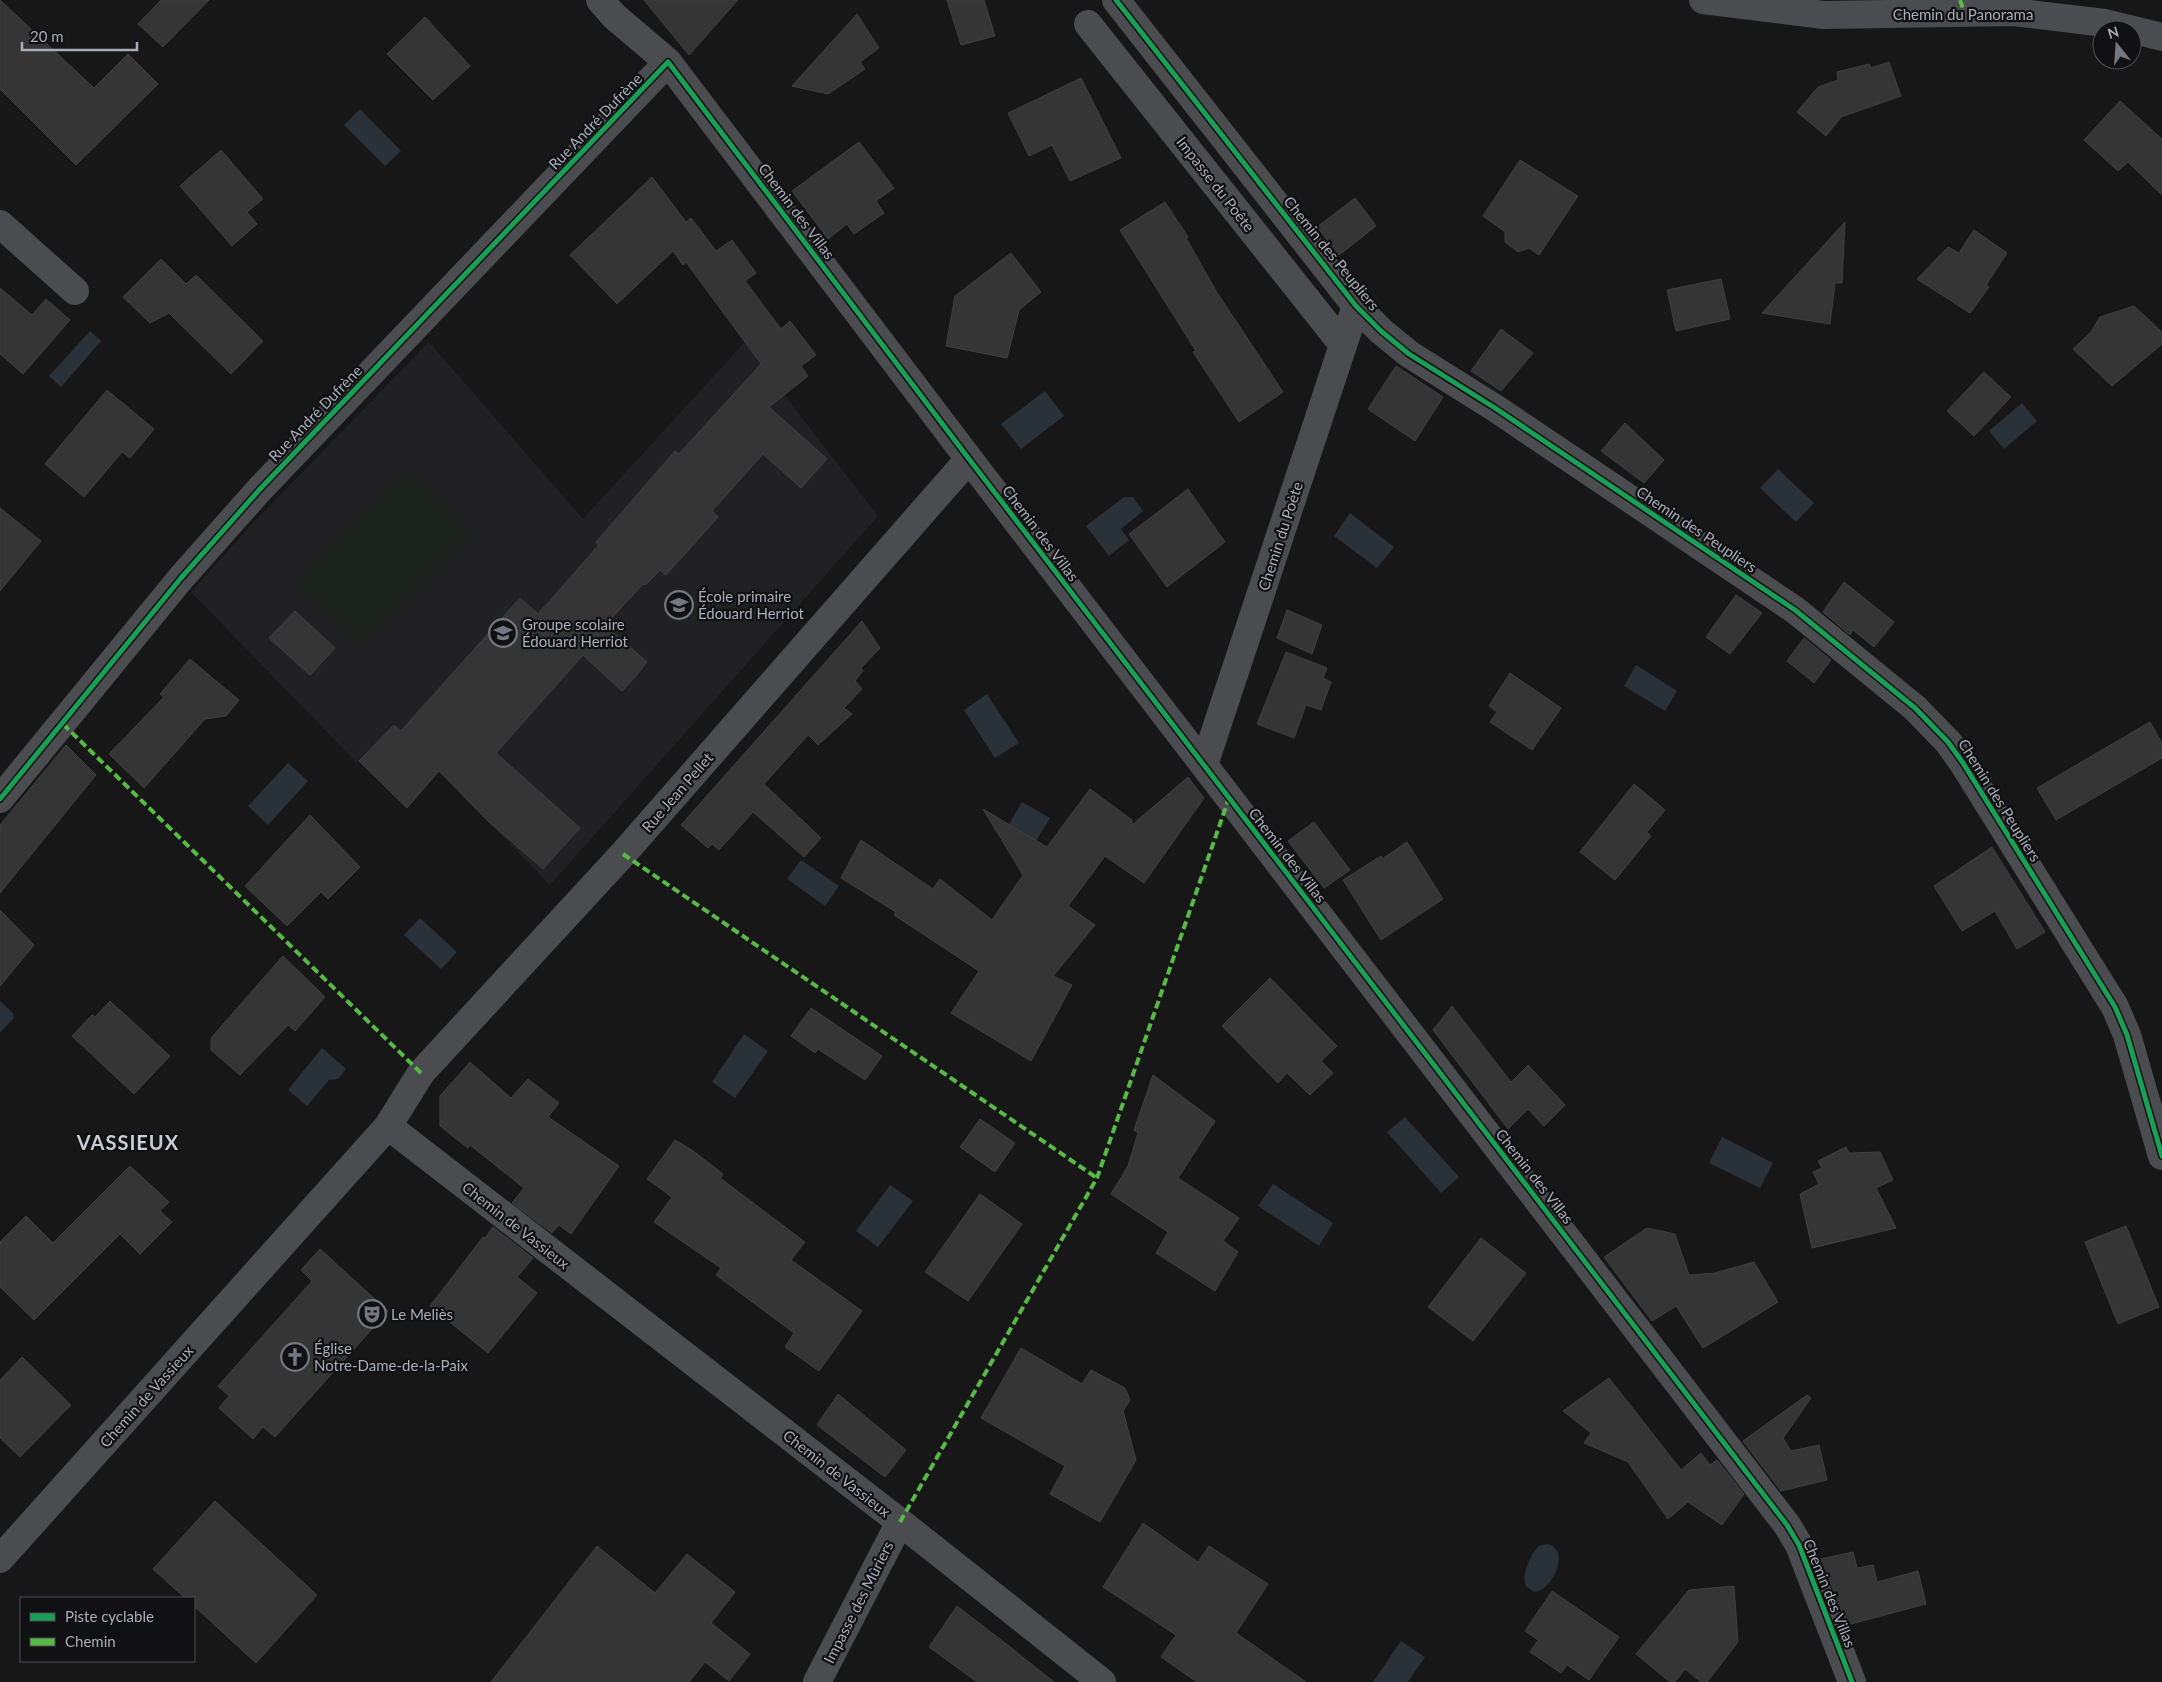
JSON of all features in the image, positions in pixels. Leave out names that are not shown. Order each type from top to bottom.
[{"type":"street","name":"Chemin des Villas","points":[[600,0],[614,16],[668,62],[969,459],[1787,1525],[1799,1545],[1852,1682]]},
{"type":"street","name":"Chemin des Peupliers","points":[[1116,0],[1356,306],[1381,331],[1409,354],[1495,408],[1795,610],[1916,708],[1932,724],[1963,763],[2115,1007],[2127,1035],[2162,1156]]},
{"type":"street","name":"Chemin du Panorama","points":[[1703,0],[1824,16],[2013,12],[2105,23],[2162,37]]},
{"type":"street","name":"Impasse du Poête","points":[[1088,24],[1343,345]]},
{"type":"street","name":"Rue André Dufrène","points":[[0,799],[181,578],[260,489],[668,62]]},
{"type":"street","points":[[0,224],[75,291]]},
{"type":"street","name":"Chemin du Poète","points":[[1204,765],[1356,306]]},
{"type":"street","name":"Rue Jean Pellet","points":[[388,1126],[421,1073],[629,848],[969,459]]},
{"type":"street","name":"Chemin de Vassieux","points":[[0,1559],[388,1126],[900,1522],[1102,1682]]},
{"type":"street","name":"Impasse des Mûriers","points":[[817,1682],[900,1522]]},
{"type":"shaded area","points":[[360,109],[401,151],[385,166],[344,125]]},
{"type":"shaded area","points":[[90,331],[101,341],[61,387],[49,376]]},
{"type":"shaded area","name":"Groupe scolaire Édouard Herriot","points":[[429,342],[583,519],[744,343],[878,516],[550,885],[395,725],[357,763],[191,592],[251,525]]},
{"type":"shaded area","points":[[1045,391],[1064,416],[1021,449],[1001,424]]},
{"type":"shaded area","points":[[2022,403],[2037,421],[2004,449],[1989,431]]},
{"type":"shaded area","points":[[407,469],[471,530],[361,644],[297,584]]},
{"type":"shaded area","points":[[1778,469],[1814,503],[1796,522],[1760,488]]},
{"type":"shaded area","points":[[1124,497],[1133,497],[1143,511],[1121,529],[1129,540],[1109,556],[1086,526]]},
{"type":"shaded area","points":[[1350,513],[1394,547],[1377,568],[1334,536]]},
{"type":"shaded area","points":[[1636,665],[1677,691],[1665,711],[1624,686]]},
{"type":"shaded area","points":[[987,694],[1019,743],[995,758],[964,710]]},
{"type":"shaded area","points":[[288,763],[308,781],[268,825],[248,806]]},
{"type":"shaded area","points":[[1022,802],[1050,818],[1036,841],[1009,824]]},
{"type":"shaded area","points":[[801,860],[839,886],[825,906],[787,879]]},
{"type":"shaded area","points":[[420,918],[457,952],[441,969],[404,935]]},
{"type":"shaded area","points":[[0,1001],[14,1014],[14,1018],[0,1033]]},
{"type":"shaded area","points":[[744,1034],[768,1051],[735,1098],[712,1082]]},
{"type":"shaded area","points":[[322,1048],[346,1069],[338,1079],[329,1080],[307,1106],[288,1090]]},
{"type":"shaded area","points":[[1405,1117],[1459,1177],[1441,1193],[1387,1132]]},
{"type":"shaded area","points":[[1722,1137],[1773,1163],[1760,1188],[1709,1163]]},
{"type":"shaded area","points":[[1273,1184],[1333,1223],[1319,1246],[1258,1206]]},
{"type":"shaded area","points":[[890,1185],[913,1201],[878,1247],[856,1231]]},
{"type":"shaded area","points":[[1548,1544],[1555,1548],[1559,1562],[1552,1579],[1547,1585],[1534,1592],[1526,1586],[1527,1566],[1537,1548]]},
{"type":"shaded area","points":[[1401,1641],[1425,1657],[1408,1682],[1373,1682]]},
{"type":"building","points":[[0,0],[94,88],[128,54],[158,84],[76,165],[0,89]]},
{"type":"building","points":[[161,0],[209,0],[163,47],[138,24]]},
{"type":"building","points":[[644,0],[738,0],[689,55]]},
{"type":"building","points":[[947,0],[984,0],[995,36],[961,45]]},
{"type":"building","points":[[857,14],[879,48],[860,62],[865,69],[828,94],[792,86]]},
{"type":"building","points":[[425,17],[470,66],[433,100],[387,54]]},
{"type":"building","points":[[1889,62],[1901,96],[1841,117],[1826,136],[1797,112],[1818,87],[1838,80],[1837,72],[1869,64],[1871,68]]},
{"type":"building","points":[[1081,78],[1121,158],[1070,181],[1052,145],[1029,156],[1008,113]]},
{"type":"building","points":[[2120,101],[2162,139],[2162,195],[2128,162],[2118,171],[2084,140]]},
{"type":"building","points":[[859,142],[894,188],[876,201],[884,213],[854,234],[847,224],[828,239],[792,191]]},
{"type":"building","points":[[221,150],[263,199],[247,212],[257,224],[232,246],[180,186]]},
{"type":"building","points":[[1520,160],[1578,196],[1539,255],[1529,248],[1518,252],[1505,242],[1505,232],[1483,216]]},
{"type":"building","points":[[652,177],[686,222],[691,218],[716,251],[732,240],[756,273],[745,281],[781,329],[790,321],[816,355],[801,366],[808,376],[769,407],[827,459],[801,488],[763,454],[712,511],[718,517],[666,575],[660,570],[645,585],[643,584],[605,625],[647,662],[634,678],[622,691],[583,655],[496,753],[580,828],[543,869],[489,822],[439,771],[407,808],[359,761],[394,725],[401,731],[520,598],[538,614],[599,545],[596,542],[675,451],[679,454],[761,364],[686,262],[683,265],[673,251],[617,304],[570,255]]},
{"type":"building","points":[[1355,198],[1376,226],[1339,255],[1317,227]]},
{"type":"building","points":[[1165,202],[1188,237],[1186,238],[1216,291],[1283,392],[1239,422],[1193,352],[1196,351],[1120,230]]},
{"type":"building","points":[[1845,222],[1842,283],[1835,283],[1830,324],[1762,313]]},
{"type":"building","points":[[1974,230],[2007,253],[1986,285],[1989,287],[1970,313],[1917,279],[1948,247],[1959,253]]},
{"type":"building","points":[[1011,253],[1041,292],[1019,310],[1007,358],[946,346],[955,296]]},
{"type":"building","points":[[161,259],[186,284],[196,275],[263,341],[231,374],[169,313],[150,323],[123,297]]},
{"type":"building","points":[[1721,279],[1730,319],[1676,331],[1667,290]]},
{"type":"building","points":[[0,288],[32,315],[46,299],[70,320],[23,374],[0,354]]},
{"type":"building","points":[[2134,306],[2162,332],[2162,344],[2112,386],[2073,349],[2091,332],[2100,317]]},
{"type":"building","points":[[1501,329],[1533,353],[1501,391],[1471,371]]},
{"type":"building","points":[[1396,366],[1443,397],[1415,441],[1368,409]]},
{"type":"building","points":[[1984,372],[2011,397],[1974,436],[1947,411]]},
{"type":"building","points":[[107,390],[154,429],[130,458],[122,452],[84,497],[45,464]]},
{"type":"building","points":[[1625,423],[1664,460],[1644,483],[1601,451]]},
{"type":"building","points":[[1188,489],[1225,542],[1167,587],[1129,534]]},
{"type":"building","points":[[0,508],[41,541],[0,591]]},
{"type":"building","points":[[1844,582],[1894,622],[1874,647],[1853,630],[1850,635],[1823,612]]},
{"type":"building","points":[[1736,595],[1762,613],[1730,654],[1706,637]]},
{"type":"building","points":[[1287,610],[1322,625],[1312,654],[1277,638]]},
{"type":"building","points":[[295,611],[335,648],[310,675],[269,638]]},
{"type":"building","points":[[862,621],[880,648],[861,668],[863,671],[855,681],[862,689],[844,708],[852,714],[818,745],[808,735],[764,784],[821,838],[804,857],[753,812],[719,850],[712,844],[708,848],[681,825]]},
{"type":"building","points":[[1804,638],[1831,660],[1814,683],[1787,661]]},
{"type":"building","points":[[1286,652],[1327,668],[1323,678],[1331,682],[1321,710],[1306,705],[1294,738],[1257,724]]},
{"type":"building","points":[[190,659],[239,700],[226,716],[205,719],[144,788],[109,754],[164,697],[160,694]]},
{"type":"building","points":[[1510,673],[1561,708],[1532,750],[1490,722],[1497,712],[1489,706]]},
{"type":"building","points":[[2150,722],[2162,743],[2162,758],[2056,820],[2037,788]]},
{"type":"building","points":[[66,745],[96,775],[0,893],[0,825]]},
{"type":"building","points":[[1188,777],[1204,798],[1144,883],[1105,856],[1068,906],[1095,925],[1053,976],[1072,985],[1031,1061],[951,1013],[979,971],[894,915],[896,912],[841,878],[861,840],[933,889],[940,879],[992,920],[1023,875],[983,809],[1047,847],[1090,789],[1132,820],[1132,825]]},
{"type":"building","points":[[1634,784],[1665,810],[1647,832],[1651,836],[1615,880],[1580,852]]},
{"type":"building","points":[[310,815],[360,867],[328,899],[321,892],[287,926],[245,886]]},
{"type":"building","points":[[1314,822],[1350,870],[1324,888],[1288,841]]},
{"type":"building","points":[[1407,842],[1443,899],[1381,940],[1343,880],[1381,856],[1382,859]]},
{"type":"building","points":[[1992,847],[2045,932],[2017,949],[1995,911],[1962,931],[1934,886]]},
{"type":"building","points":[[0,910],[34,945],[0,986]]},
{"type":"building","points":[[283,956],[325,997],[295,1031],[288,1025],[240,1075],[211,1050],[211,1038]]},
{"type":"building","points":[[1270,978],[1337,1046],[1321,1061],[1333,1073],[1310,1095],[1287,1073],[1278,1083],[1222,1026]]},
{"type":"building","points":[[110,1001],[170,1056],[134,1094],[72,1036],[92,1015],[95,1017]]},
{"type":"building","points":[[1452,1006],[1511,1082],[1528,1065],[1565,1105],[1544,1126],[1528,1109],[1508,1129],[1433,1030]]},
{"type":"building","points":[[811,1008],[882,1056],[865,1080],[818,1049],[815,1053],[791,1036]]},
{"type":"building","points":[[470,1062],[511,1098],[528,1079],[559,1103],[548,1117],[619,1166],[571,1234],[559,1225],[552,1233],[512,1203],[524,1188],[470,1145],[468,1148],[440,1126],[440,1096]]},
{"type":"building","points":[[1153,1075],[1215,1121],[1178,1178],[1239,1218],[1223,1241],[1238,1252],[1215,1291],[1156,1253],[1168,1232],[1111,1194],[1128,1166],[1138,1133],[1134,1130]]},
{"type":"building","points":[[980,1119],[1015,1143],[995,1172],[960,1147]]},
{"type":"building","points":[[675,1140],[692,1150],[723,1174],[720,1178],[805,1242],[791,1260],[862,1311],[819,1371],[785,1347],[794,1333],[716,1275],[721,1268],[654,1222],[672,1197],[647,1179]]},
{"type":"building","points":[[1846,1147],[1849,1153],[1880,1152],[1893,1180],[1876,1188],[1896,1228],[1812,1248],[1800,1194],[1819,1184],[1813,1172],[1822,1168],[1818,1161]]},
{"type":"building","points":[[130,1166],[169,1202],[160,1211],[172,1222],[140,1254],[120,1234],[34,1320],[0,1287],[0,1242],[26,1216],[53,1243]]},
{"type":"building","points":[[980,1194],[1022,1224],[968,1301],[925,1272]]},
{"type":"building","points":[[2126,1226],[2159,1307],[2118,1324],[2085,1242]]},
{"type":"building","points":[[493,1227],[533,1258],[517,1277],[537,1293],[488,1353],[430,1306],[483,1237],[485,1238]]},
{"type":"building","points":[[1647,1228],[1675,1234],[1689,1275],[1715,1273],[1754,1262],[1778,1302],[1703,1348],[1676,1306],[1652,1321],[1604,1257]]},
{"type":"building","points":[[1481,1238],[1526,1273],[1473,1341],[1428,1307]]},
{"type":"building","name":"Église Notre-Dame-de-la-Paix","points":[[320,1249],[388,1311],[275,1437],[263,1427],[253,1439],[219,1408],[229,1396],[218,1386],[312,1281],[301,1270]]},
{"type":"building","points":[[1021,1348],[1082,1384],[1091,1370],[1125,1388],[1130,1400],[1123,1411],[1136,1460],[1100,1522],[1050,1494],[1065,1466],[981,1418]]},
{"type":"building","points":[[22,1357],[71,1405],[20,1457],[0,1438],[0,1380]]},
{"type":"building","points":[[1609,1378],[1681,1470],[1701,1453],[1710,1465],[1717,1460],[1744,1494],[1722,1525],[1688,1502],[1668,1519],[1628,1462],[1584,1443],[1591,1433],[1563,1411]]},
{"type":"building","points":[[838,1394],[906,1450],[885,1477],[817,1425]]},
{"type":"building","points":[[1807,1395],[1811,1398],[1783,1438],[1791,1451],[1819,1445],[1827,1480],[1781,1491],[1743,1441]]},
{"type":"building","points":[[215,1501],[317,1595],[256,1663],[195,1607],[195,1597],[184,1597],[153,1569]]},
{"type":"building","points":[[1143,1523],[1198,1562],[1209,1546],[1268,1584],[1236,1633],[1306,1682],[1197,1682],[1161,1657],[1176,1635],[1103,1587]]},
{"type":"building","points":[[597,1546],[655,1593],[687,1554],[735,1592],[711,1623],[750,1654],[729,1681],[705,1662],[689,1682],[491,1682]]},
{"type":"building","points":[[1853,1552],[1857,1568],[1873,1565],[1877,1582],[1918,1571],[1926,1604],[1847,1625],[1821,1559]]},
{"type":"building","points":[[1734,1586],[1738,1642],[1707,1682],[1701,1682],[1685,1669],[1675,1682],[1670,1682],[1636,1654],[1689,1590]]},
{"type":"building","points":[[1552,1591],[1619,1637],[1589,1680],[1567,1665],[1561,1673],[1530,1652],[1538,1640],[1525,1631]]},
{"type":"building","points":[[957,1606],[1054,1682],[977,1682],[929,1647]]},
{"type":"marked path","points":[[1960,0],[1964,11]]},
{"type":"marked path","points":[[63,724],[421,1073]]},
{"type":"marked path","points":[[900,1522],[1097,1178],[1229,798]]},
{"type":"marked path","points":[[623,854],[1097,1178]]},
{"type":"cycle path","points":[[1116,0],[1356,306],[1381,331],[1409,354],[1495,408],[1795,610],[1915,708],[1948,742],[2115,1007],[2127,1035],[2162,1156]]},
{"type":"cycle path","points":[[0,799],[181,578],[260,489],[668,62],[969,459],[1787,1525],[1799,1545],[1852,1682]]},
{"type":"place","name":"École primaire Édouard Herriot","points":[[679,605]]},
{"type":"place","name":"Groupe scolaire Édouard Herriot","points":[[503,633]]},
{"type":"place","name":"Le Meliès","points":[[372,1314]]},
{"type":"place","name":"Église Notre-Dame-de-la-Paix","points":[[295,1357]]},
{"type":"district","name":"VASSIEUX","points":[[128,1142]]}]
